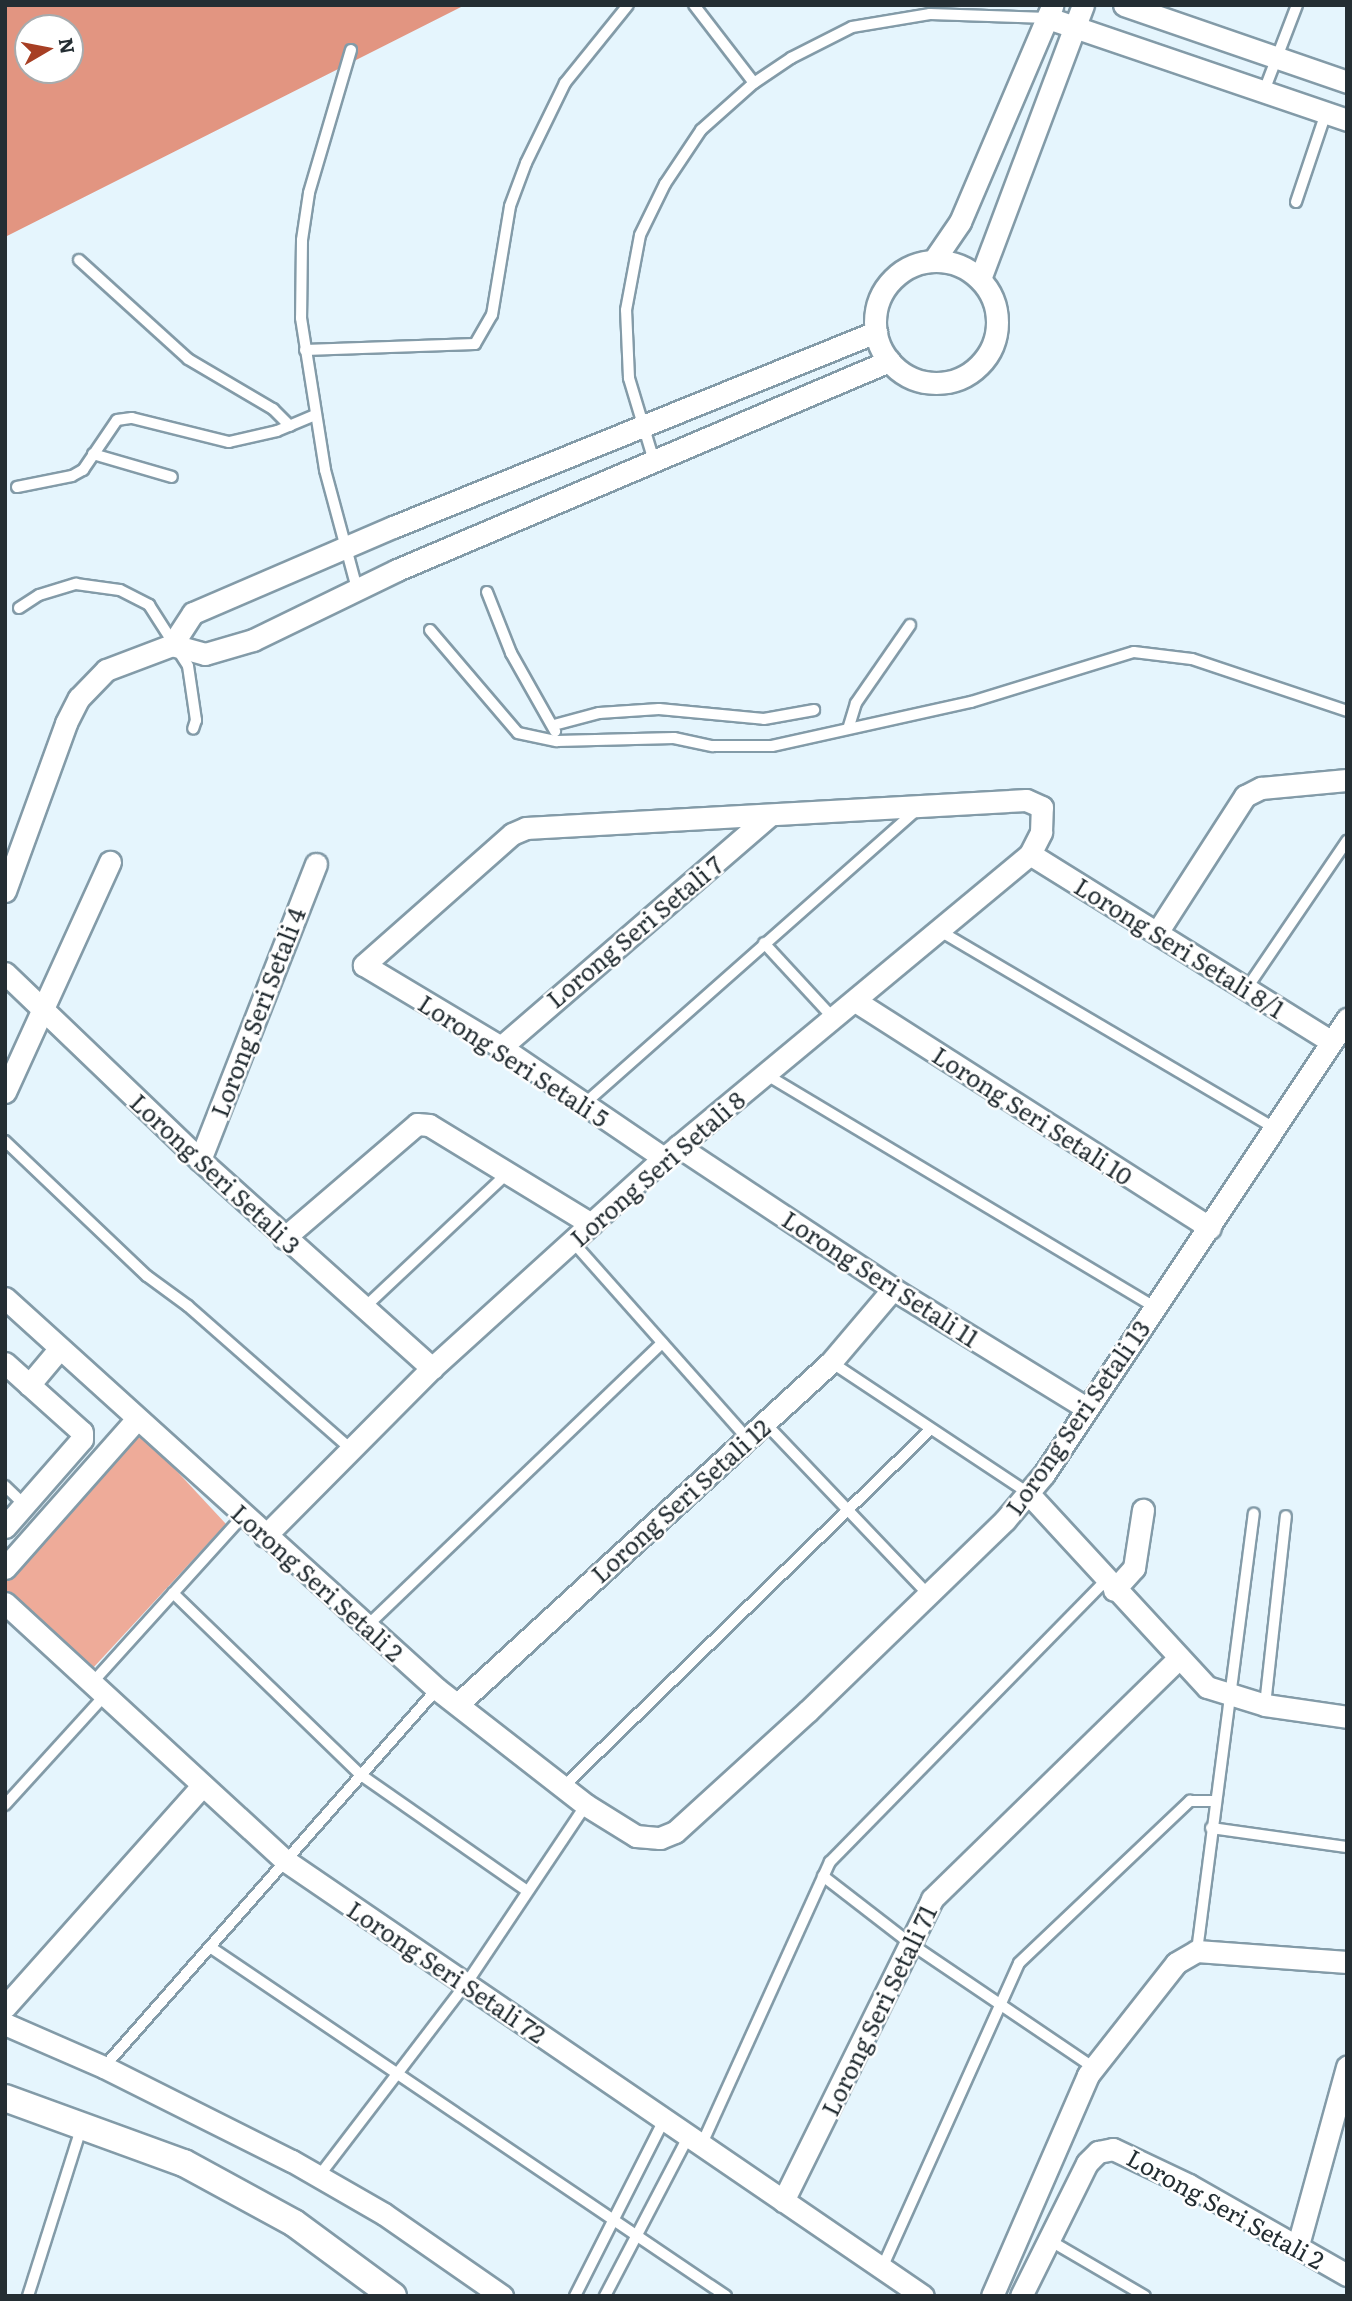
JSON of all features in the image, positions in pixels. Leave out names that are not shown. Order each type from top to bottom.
[{"type":"street","points":[[980,279],[1083,5]]},
{"type":"street","points":[[1124,5],[1347,82]]},
{"type":"street","points":[[934,260],[960,222],[1050,12],[1076,26],[1347,120]]},
{"type":"street","points":[[934,260],[967,268],[980,279],[991,295],[996,324],[989,352],[977,368],[941,383],[904,374],[889,361],[876,332],[876,311],[883,291],[914,264],[934,260]]},
{"type":"street","points":[[172,645],[193,613],[344,548],[876,332]]},
{"type":"street","points":[[5,891],[79,698],[106,670],[125,660],[172,645],[205,654],[253,640],[357,589],[889,361]]},
{"type":"street","points":[[1158,931],[1245,796],[1261,788],[1347,780]]},
{"type":"street","points":[[769,816],[1026,800],[1042,807],[1041,832],[1030,854]]},
{"type":"street","name":"Lorong Seri Setali 5","points":[[671,1152],[583,1105],[501,1047],[364,965],[512,834],[526,828],[769,816]]},
{"type":"street","name":"Lorong Seri Setali 7","points":[[501,1047],[769,816]]},
{"type":"street","name":"Lorong Seri Setali 8/1","points":[[1030,854],[1158,931],[1330,1041]]},
{"type":"street","name":"Lorong Seri Setali 8","points":[[265,1536],[432,1368],[671,1152],[857,1002],[1030,854]]},
{"type":"street","points":[[5,1092],[110,862]]},
{"type":"street","name":"Lorong Seri Setali 4","points":[[200,1160],[316,863]]},
{"type":"street","name":"Lorong Seri Setali 3","points":[[5,973],[284,1238],[432,1368]]},
{"type":"street","name":"Lorong Seri Setali 10","points":[[857,1002],[1210,1228]]},
{"type":"street","name":"Lorong Seri Setali 13","points":[[649,1840],[675,1832],[929,1595],[1028,1493],[1210,1228],[1330,1041],[1347,1019]]},
{"type":"street","points":[[284,1238],[417,1124],[429,1125],[591,1224]]},
{"type":"street","name":"Lorong Seri Setali 11","points":[[671,1152],[1085,1407]]},
{"type":"street","name":"Lorong Seri Setali 12","points":[[459,1703],[746,1437],[831,1362],[893,1289]]},
{"type":"street","name":"Lorong Seri Setali 2","points":[[5,1298],[437,1689],[459,1703],[586,1805],[649,1840]]},
{"type":"street","points":[[29,1385],[60,1348]]},
{"type":"street","points":[[5,1363],[82,1432],[82,1439],[5,1527]]},
{"type":"street","points":[[5,1568],[137,1419]]},
{"type":"street","points":[[1028,1493],[1177,1660],[1207,1687],[1265,1705],[1347,1717]]},
{"type":"street","points":[[1110,1585],[1134,1568],[1143,1510]]},
{"type":"street","name":"Lorong Seri Setali 72","points":[[9,1614],[99,1689],[286,1861],[923,2296]]},
{"type":"street","name":"Lorong Seri Setali 71","points":[[783,2201],[932,1899],[1177,1660]]},
{"type":"street","points":[[5,2007],[203,1785]]},
{"type":"street","points":[[992,2296],[1094,2068],[1176,1963],[1197,1951],[1347,1962]]},
{"type":"street","points":[[5,2024],[104,2067],[319,2176],[384,2214],[502,2296]]},
{"type":"street","points":[[1298,2245],[1347,2067]]},
{"type":"street","points":[[5,2098],[83,2124],[184,2163],[294,2223],[393,2296]]},
{"type":"street","name":"Lorong Seri Setali 2","points":[[1021,2296],[1087,2163],[1098,2152],[1113,2149],[1298,2245],[1347,2275]]},
{"type":"lane","points":[[304,350],[475,344],[492,315],[510,206],[526,163],[565,83],[628,5]]},
{"type":"lane","points":[[694,5],[754,83]]},
{"type":"lane","points":[[1264,91],[1297,5]]},
{"type":"lane","points":[[654,461],[641,427],[629,378],[626,310],[640,235],[665,184],[701,130],[754,83],[827,37],[887,18],[965,13],[1050,12]]},
{"type":"lane","points":[[351,50],[309,193],[301,277],[304,350],[315,415],[344,548],[357,589]]},
{"type":"lane","points":[[1296,202],[1326,113]]},
{"type":"lane","points":[[79,260],[188,359],[273,409],[290,426]]},
{"type":"lane","points":[[17,487],[72,476],[93,454],[117,420],[132,418],[229,442],[290,426],[315,415]]},
{"type":"lane","points":[[93,454],[172,477]]},
{"type":"lane","points":[[19,608],[39,595],[76,584],[120,590],[149,606],[188,666],[196,720],[192,729]]},
{"type":"lane","points":[[487,592],[511,653],[554,725],[557,741]]},
{"type":"lane","points":[[849,726],[856,703],[910,625]]},
{"type":"lane","points":[[430,630],[518,733],[557,741],[674,738],[713,746],[772,746],[816,738],[849,726],[971,702],[1134,652],[1192,659],[1347,711]]},
{"type":"lane","points":[[554,725],[611,712],[659,709],[764,719],[814,710]]},
{"type":"lane","points":[[583,1105],[921,806]]},
{"type":"lane","points":[[1247,988],[1347,841]]},
{"type":"lane","points":[[940,931],[1274,1128]]},
{"type":"lane","points":[[764,943],[835,1020]]},
{"type":"lane","points":[[766,1075],[1155,1307]]},
{"type":"lane","points":[[5,1141],[147,1276],[188,1306],[352,1451]]},
{"type":"lane","points":[[364,1308],[508,1173]]},
{"type":"lane","points":[[572,1241],[746,1437]]},
{"type":"lane","points":[[367,1626],[662,1342]]},
{"type":"lane","points":[[831,1362],[1028,1493]]},
{"type":"lane","points":[[765,1423],[929,1595]]},
{"type":"lane","points":[[563,1787],[931,1429]]},
{"type":"lane","points":[[5,1486],[25,1505]]},
{"type":"lane","points":[[1197,1951],[1214,1801],[1254,1514]]},
{"type":"lane","points":[[5,1805],[173,1593],[244,1515]]},
{"type":"lane","points":[[1265,1705],[1286,1516]]},
{"type":"lane","points":[[605,2296],[637,2236],[695,2142],[830,1862],[1110,1585]]},
{"type":"lane","points":[[173,1593],[361,1775],[526,1890]]},
{"type":"lane","points":[[104,2067],[437,1689]]},
{"type":"lane","points":[[882,2268],[1019,1963],[1190,1801],[1214,1801]]},
{"type":"lane","points":[[319,2176],[466,1984],[526,1890],[586,1805]]},
{"type":"lane","points":[[1211,1828],[1347,1847]]},
{"type":"lane","points":[[823,1875],[911,1944],[1094,2068]]},
{"type":"lane","points":[[210,1947],[726,2296]]},
{"type":"lane","points":[[575,2296],[664,2120]]},
{"type":"lane","points":[[28,2296],[83,2124]]},
{"type":"lane","points":[[1049,2240],[1145,2296]]},
{"type":"shaded area","points":[[5,5],[465,5],[5,237]]},
{"type":"shaded area","points":[[132,1423],[226,1524],[93,1668],[5,1589],[5,1578]]}]
